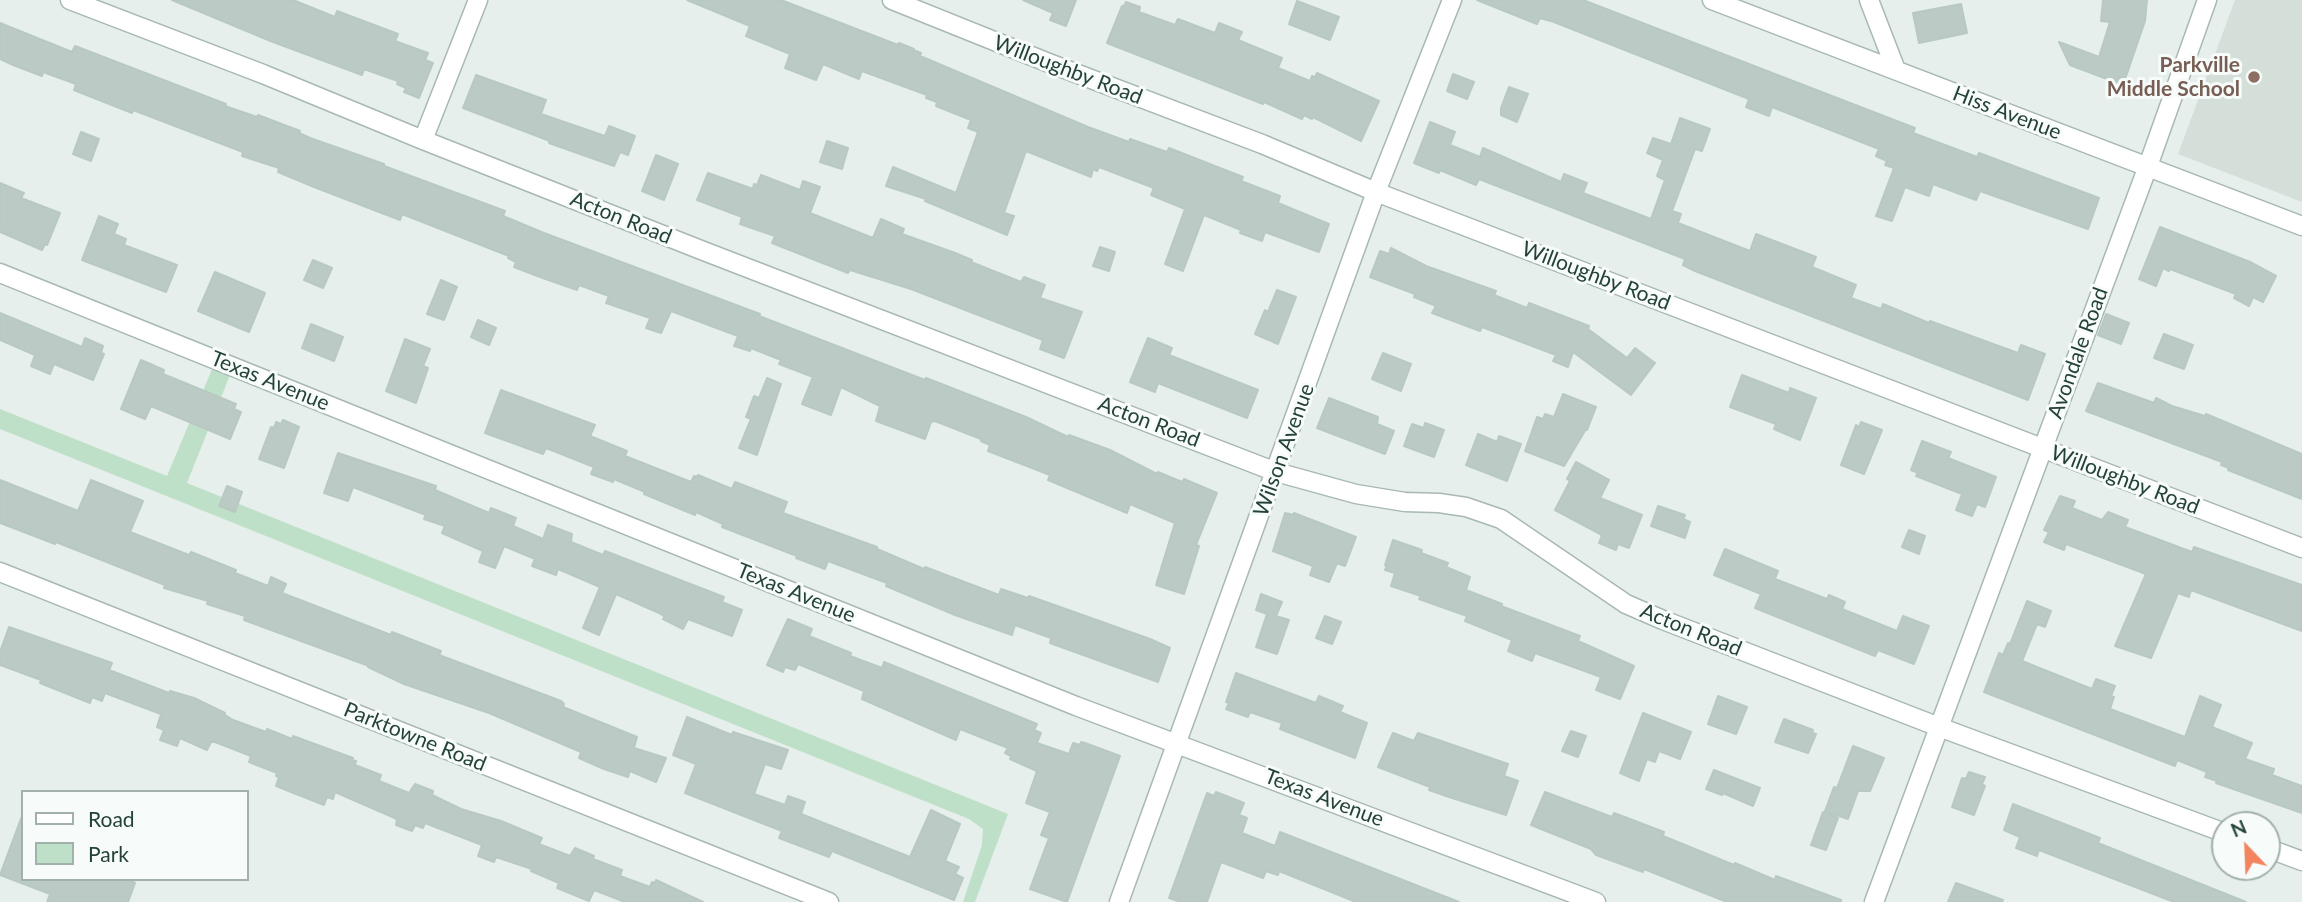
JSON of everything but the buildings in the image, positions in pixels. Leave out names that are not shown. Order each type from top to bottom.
[{"type":"street","name":"Acton Road","points":[[70,0],[263,74],[422,140],[1276,471],[1356,494],[1405,502],[1465,507],[1501,519],[1626,604],[1662,620],[2211,828]]},
{"type":"street","points":[[422,140],[478,0]]},
{"type":"street","name":"Willoughby Road","points":[[892,0],[1262,144],[1376,192],[2302,548]]},
{"type":"street","name":"Wilson Avenue","points":[[1119,902],[1376,192],[1452,0]]},
{"type":"street","name":"Hiss Avenue","points":[[1712,0],[2302,226]]},
{"type":"street","points":[[1869,0],[1896,71]]},
{"type":"street","name":"Avondale Road","points":[[1874,902],[2148,166],[2207,0]]},
{"type":"street","name":"Texas Avenue","points":[[0,273],[1063,701],[1596,902]]},
{"type":"street","name":"Parktowne Road","points":[[0,572],[829,902]]},
{"type":"street","points":[[2281,853],[2302,861]]},
{"type":"shaded area","name":"Parkville Middle School","points":[[2235,0],[2302,0],[2302,202],[2178,154]]},
{"type":"green space","points":[[213,367],[230,375],[187,483],[1008,814],[975,902],[963,902],[982,845],[983,829],[969,819],[0,429],[0,409],[167,476]]},
{"type":"place","name":"Parkville Middle School","points":[[2254,77]]}]
